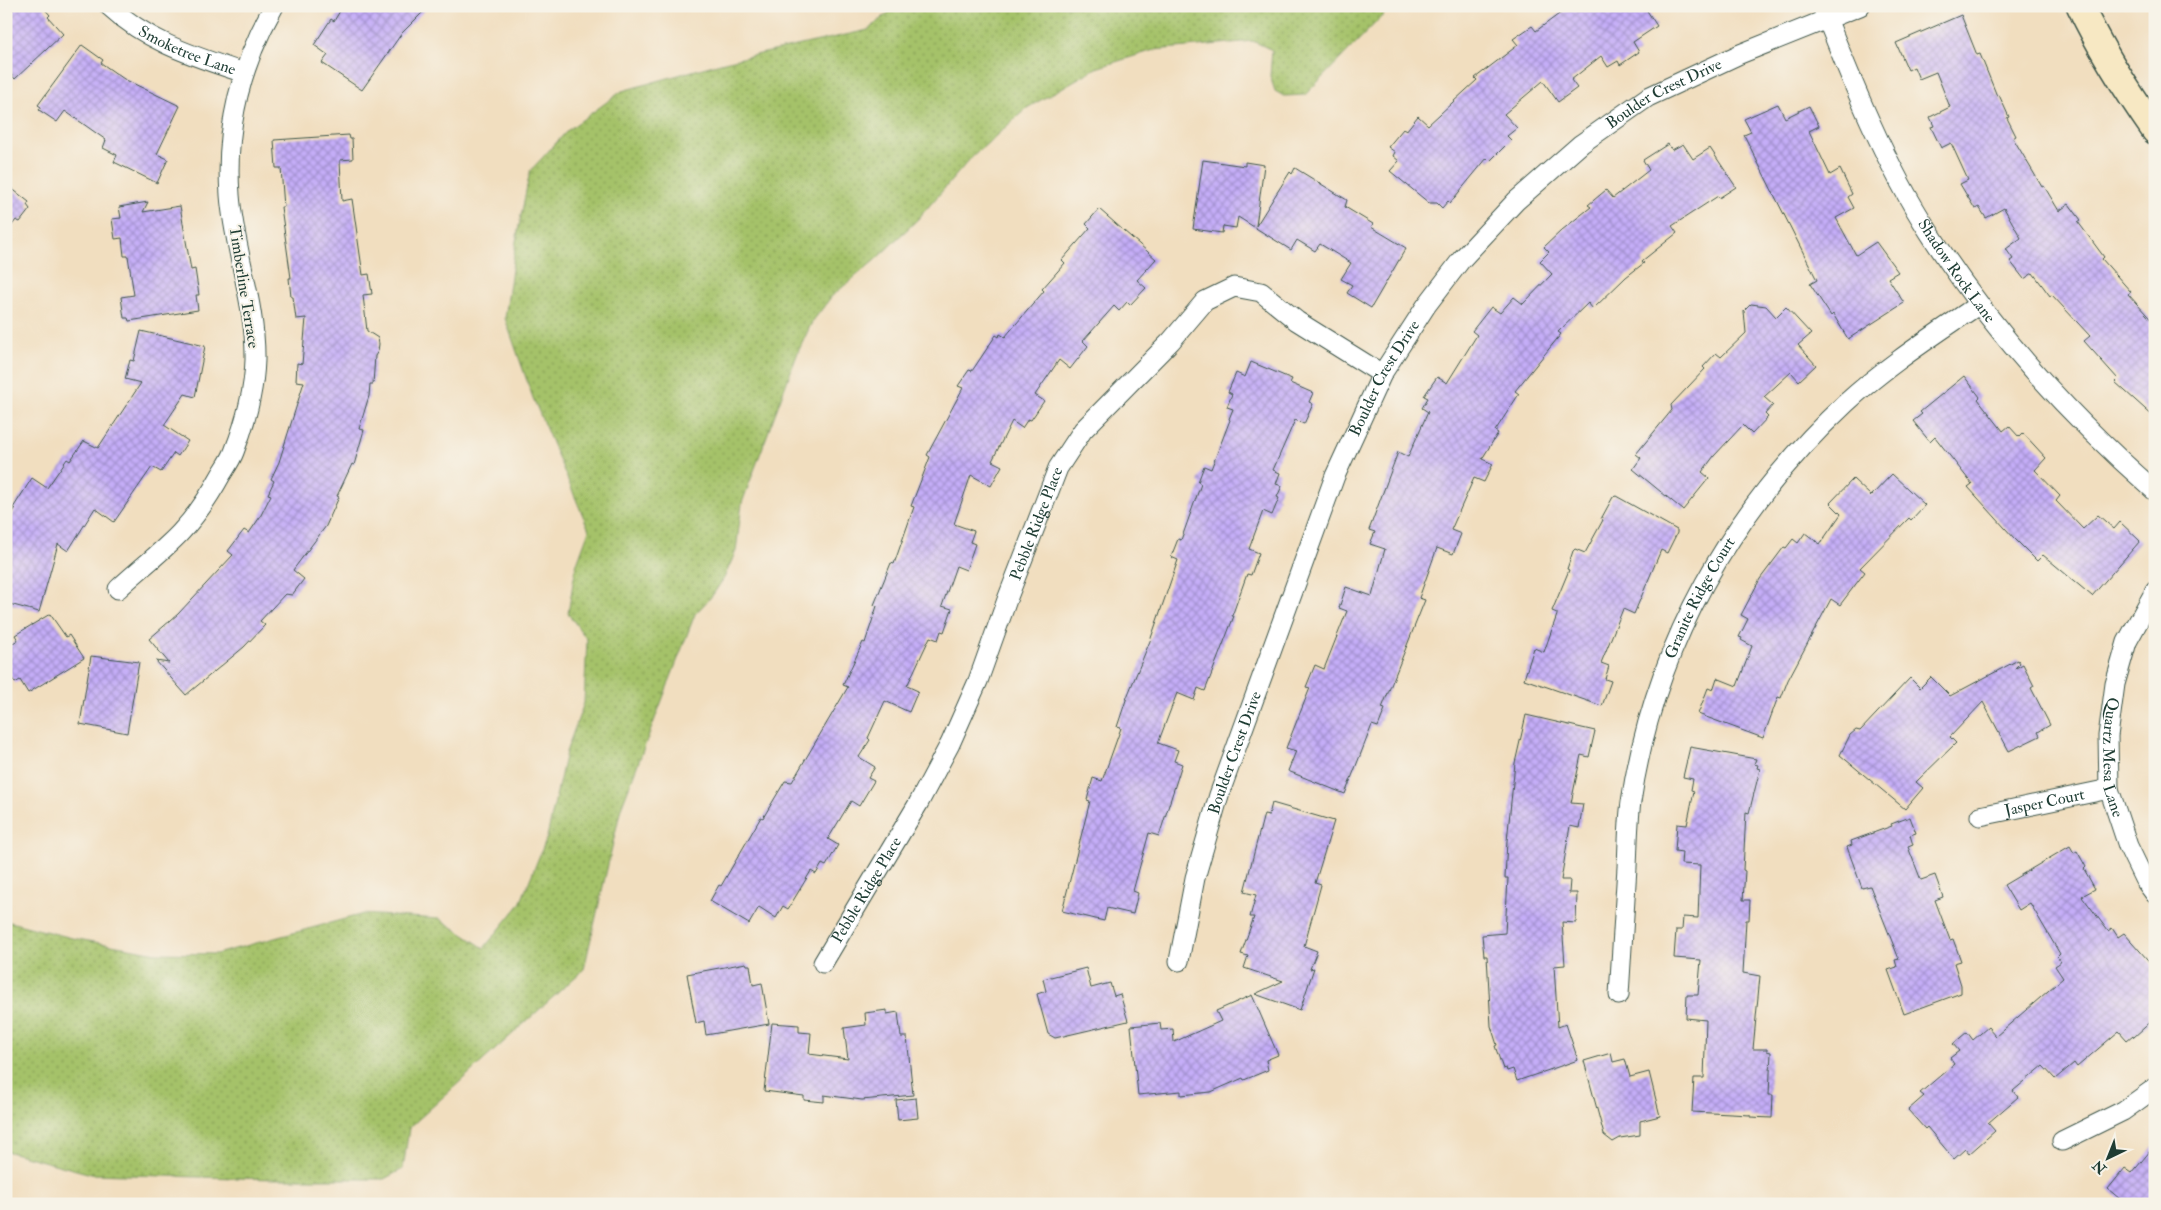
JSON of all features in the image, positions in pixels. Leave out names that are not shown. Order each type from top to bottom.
[{"type":"street","name":"Smoketree Lane","points":[[109,6],[122,18],[165,45],[244,73]]},
{"type":"street","name":"Timberline Terrace","points":[[118,589],[180,533],[209,496],[234,453],[248,406],[255,360],[251,316],[230,197],[228,154],[234,111],[244,73],[265,22],[274,6]]},
{"type":"street","name":"Boulder Crest Drive","points":[[1180,961],[1195,878],[1219,794],[1335,476],[1382,374],[1426,306],[1461,260],[1516,201],[1581,144],[1648,98],[1825,13],[1860,6]]},
{"type":"street","points":[[2080,6],[2133,101],[2155,131]]},
{"type":"street","name":"Shadow Rock Lane","points":[[1825,13],[1870,120],[1896,172],[1928,231],[1978,305],[2029,368],[2083,426],[2155,491]]},
{"type":"street","name":"Pebble Ridge Place","points":[[823,963],[918,804],[950,744],[978,681],[1058,468],[1083,430],[1171,341],[1205,300],[1234,287],[1261,292],[1297,322],[1382,374]]},
{"type":"street","name":"Granite Ridge Court","points":[[1619,995],[1631,803],[1641,752],[1661,684],[1689,611],[1731,536],[1768,485],[1803,445],[1847,402],[1896,363],[1978,305]]},
{"type":"street","name":"Quartz Mesa Lane","points":[[2155,591],[2127,642],[2115,684],[2108,736],[2109,789],[2128,846],[2144,880],[2155,894]]},
{"type":"street","name":"Jasper Court","points":[[1980,816],[2109,789]]},
{"type":"street","points":[[2062,1141],[2122,1111],[2155,1088]]},
{"type":"green space","points":[[896,6],[1392,6],[1305,95],[1284,96],[1275,91],[1270,76],[1272,50],[1253,41],[1154,50],[1096,68],[1027,108],[970,159],[917,220],[875,260],[832,296],[812,322],[798,352],[742,503],[736,551],[724,578],[712,596],[695,614],[621,808],[584,969],[409,1128],[403,1169],[384,1179],[274,1179],[91,1174],[6,1151],[6,921],[72,938],[157,953],[216,954],[363,914],[440,919],[484,948],[520,904],[547,837],[566,752],[584,703],[587,640],[568,613],[576,566],[589,530],[533,398],[505,318],[516,241],[530,171],[568,130],[622,91],[724,62],[868,30]]},
{"type":"building","points":[[17,6],[42,6],[50,15],[48,17],[63,34],[15,79],[6,69],[6,16]]},
{"type":"building","points":[[343,6],[429,6],[402,33],[362,90],[322,63],[328,55],[314,45],[331,19],[334,21]]},
{"type":"building","points":[[1570,6],[1644,6],[1657,26],[1633,42],[1639,52],[1620,65],[1618,61],[1608,67],[1601,56],[1571,80],[1577,88],[1558,102],[1543,81],[1504,114],[1517,128],[1507,136],[1511,140],[1490,161],[1487,158],[1450,203],[1448,201],[1442,208],[1437,203],[1429,203],[1390,171],[1399,161],[1393,156],[1395,152],[1388,147],[1403,129],[1406,131],[1418,116],[1428,125],[1477,80],[1475,78],[1518,45],[1513,39],[1532,26],[1536,31]]},
{"type":"building","points":[[1961,15],[1977,55],[1980,54],[1997,96],[1999,95],[2009,117],[2007,118],[2016,136],[2013,138],[2042,187],[2044,186],[2059,211],[2069,204],[2081,220],[2078,222],[2104,257],[2102,259],[2131,292],[2128,294],[2155,324],[2155,418],[2115,382],[2118,379],[2084,341],[2090,336],[2052,295],[2050,296],[2033,273],[2024,279],[2010,261],[2013,259],[2006,249],[2021,238],[2004,208],[1986,218],[1979,207],[1975,209],[1960,184],[1968,180],[1951,143],[1941,148],[1931,127],[1934,126],[1930,117],[1950,107],[1936,72],[1919,79],[1914,67],[1908,70],[1896,43]]},
{"type":"building","points":[[82,45],[103,60],[101,63],[124,79],[180,106],[157,154],[168,159],[157,183],[114,162],[117,155],[103,148],[106,140],[65,111],[57,122],[39,110],[41,107],[38,105]]},
{"type":"building","points":[[1778,104],[1785,118],[1809,106],[1819,126],[1809,131],[1830,175],[1840,169],[1852,194],[1848,197],[1854,208],[1836,218],[1856,255],[1876,242],[1898,272],[1888,278],[1904,303],[1848,339],[1833,314],[1831,316],[1810,284],[1817,280],[1744,135],[1751,132],[1744,119]]},
{"type":"building","points":[[349,135],[350,139],[352,139],[353,159],[340,160],[342,201],[352,199],[363,275],[369,274],[372,294],[363,295],[367,331],[378,338],[379,344],[375,356],[373,384],[370,384],[369,396],[359,429],[364,430],[354,465],[352,464],[337,496],[339,497],[326,526],[293,570],[304,579],[292,595],[285,594],[260,621],[265,625],[244,647],[186,695],[156,661],[169,663],[149,639],[178,614],[233,555],[228,551],[244,530],[249,533],[260,517],[271,495],[268,494],[274,481],[271,479],[279,462],[304,382],[296,381],[297,363],[302,364],[306,318],[296,319],[293,297],[291,297],[289,278],[291,278],[281,207],[284,207],[281,168],[276,168],[274,140]]},
{"type":"building","points":[[1668,144],[1672,150],[1683,144],[1693,159],[1710,148],[1736,187],[1719,198],[1718,196],[1672,226],[1677,233],[1642,261],[1644,263],[1626,277],[1593,309],[1588,303],[1558,332],[1561,334],[1515,391],[1519,394],[1495,431],[1498,433],[1482,459],[1493,464],[1484,482],[1474,478],[1451,530],[1461,534],[1453,554],[1437,548],[1419,598],[1425,600],[1382,708],[1385,709],[1378,727],[1372,725],[1345,794],[1288,771],[1296,751],[1286,748],[1310,688],[1306,687],[1315,665],[1324,669],[1347,611],[1339,608],[1346,587],[1372,596],[1385,549],[1370,544],[1375,532],[1369,530],[1398,452],[1408,457],[1428,412],[1422,408],[1428,398],[1424,396],[1437,377],[1447,383],[1477,335],[1472,331],[1491,307],[1500,313],[1514,297],[1523,304],[1552,274],[1540,261],[1549,252],[1544,247],[1591,207],[1588,205],[1606,190],[1613,198],[1649,170],[1643,160]]},
{"type":"building","points":[[1203,160],[1245,166],[1245,162],[1264,165],[1256,226],[1290,172],[1292,174],[1295,168],[1347,200],[1345,207],[1373,224],[1371,227],[1406,248],[1371,308],[1347,293],[1352,285],[1341,279],[1351,263],[1320,244],[1315,251],[1297,240],[1291,250],[1238,217],[1236,228],[1223,226],[1222,233],[1193,229]]},
{"type":"building","points":[[6,184],[29,202],[27,205],[30,209],[20,222],[16,220],[6,233]]},
{"type":"building","points":[[148,202],[143,212],[180,206],[191,270],[195,269],[199,295],[196,295],[198,310],[129,321],[128,318],[124,318],[121,297],[134,295],[128,256],[124,256],[122,238],[115,239],[112,219],[121,218],[119,207]]},
{"type":"building","points":[[1099,209],[1156,259],[1137,280],[1146,288],[1130,305],[1127,302],[1119,311],[1114,306],[1083,341],[1088,346],[1070,369],[1059,360],[1035,395],[1044,401],[1031,420],[1028,419],[1022,428],[1012,421],[992,461],[1002,466],[991,486],[971,475],[954,524],[974,531],[970,542],[975,544],[966,570],[956,566],[942,606],[952,609],[944,632],[941,631],[938,640],[930,637],[907,686],[918,691],[909,712],[885,701],[868,738],[870,740],[859,757],[875,767],[868,778],[874,781],[859,806],[851,801],[828,839],[838,845],[826,866],[822,864],[816,874],[811,871],[788,909],[783,906],[776,918],[759,907],[749,924],[710,901],[785,781],[792,782],[848,687],[843,685],[863,642],[865,643],[877,606],[874,605],[891,563],[894,564],[914,507],[911,506],[930,457],[927,455],[963,388],[958,386],[969,370],[972,371],[996,335],[999,337],[1000,334],[1005,337],[1044,291],[1042,289],[1065,263],[1062,260],[1090,228],[1086,224]]},
{"type":"building","points":[[1751,304],[1766,306],[1776,317],[1786,307],[1811,334],[1798,345],[1816,365],[1799,381],[1791,372],[1764,397],[1773,405],[1765,414],[1768,417],[1752,434],[1743,425],[1714,456],[1702,472],[1709,478],[1683,510],[1633,469],[1641,458],[1636,454],[1672,410],[1671,405],[1705,369],[1703,367],[1716,353],[1721,357],[1746,333],[1744,311]]},
{"type":"building","points":[[141,331],[205,346],[195,397],[185,394],[164,425],[188,441],[178,456],[174,453],[161,472],[152,467],[114,522],[95,508],[68,551],[58,544],[39,612],[6,603],[6,523],[15,509],[13,508],[32,478],[47,488],[67,459],[70,461],[84,441],[98,448],[141,383],[125,379],[130,360],[134,361]]},
{"type":"building","points":[[1251,362],[1292,379],[1290,383],[1313,393],[1309,402],[1313,404],[1304,424],[1295,420],[1273,470],[1280,473],[1276,484],[1282,486],[1277,497],[1279,498],[1272,515],[1263,511],[1249,549],[1259,553],[1251,575],[1247,574],[1232,616],[1234,616],[1205,691],[1198,688],[1194,700],[1177,693],[1158,743],[1178,750],[1174,761],[1182,764],[1159,836],[1149,833],[1133,891],[1138,893],[1133,914],[1107,908],[1104,921],[1062,911],[1090,801],[1087,800],[1093,778],[1102,781],[1121,728],[1117,727],[1127,697],[1150,641],[1178,560],[1171,557],[1178,539],[1181,540],[1201,484],[1198,482],[1204,466],[1211,469],[1230,420],[1233,409],[1227,407],[1232,394],[1228,392],[1236,373],[1245,377]]},
{"type":"building","points":[[1964,376],[1980,397],[1978,399],[2003,431],[2009,426],[2019,437],[2023,433],[2046,458],[2035,470],[2060,496],[2056,501],[2083,529],[2098,515],[2114,529],[2120,522],[2140,541],[2092,596],[2043,555],[2037,561],[1968,487],[1972,484],[1935,437],[1930,442],[1913,421],[1922,414],[1920,412]]},
{"type":"building","points":[[1892,474],[1925,505],[1911,520],[1909,518],[1860,568],[1865,572],[1840,605],[1831,599],[1788,680],[1781,698],[1778,697],[1763,738],[1698,714],[1708,688],[1713,690],[1717,678],[1737,686],[1752,646],[1739,637],[1748,619],[1741,615],[1760,579],[1784,547],[1786,548],[1793,539],[1798,543],[1805,533],[1820,544],[1841,514],[1830,503],[1853,479],[1871,496]]},
{"type":"building","points":[[1616,496],[1677,530],[1677,533],[1667,553],[1661,550],[1634,614],[1623,609],[1601,663],[1609,666],[1605,679],[1611,681],[1602,706],[1524,679],[1534,648],[1544,652],[1557,615],[1557,613],[1552,611],[1569,570],[1567,569],[1573,551],[1575,549],[1585,553],[1603,520],[1601,519],[1613,497]]},
{"type":"building","points":[[50,614],[66,637],[69,635],[84,658],[28,693],[20,680],[15,683],[6,669],[6,647],[18,640],[15,635]]},
{"type":"building","points":[[91,656],[139,662],[127,733],[80,724]]},
{"type":"building","points":[[2018,660],[2020,663],[2014,669],[2023,664],[2034,686],[2031,688],[2050,725],[2038,732],[2040,736],[2009,751],[1983,702],[1950,737],[1956,743],[1916,782],[1923,788],[1905,809],[1840,755],[1850,735],[1856,730],[1860,731],[1910,678],[1920,688],[1931,677],[1950,696]]},
{"type":"building","points":[[1526,715],[1595,731],[1589,757],[1581,755],[1571,803],[1583,804],[1579,828],[1570,826],[1561,880],[1570,880],[1569,893],[1577,893],[1576,923],[1562,922],[1565,965],[1554,966],[1558,1027],[1566,1024],[1578,1060],[1517,1081],[1513,1069],[1507,1071],[1506,1068],[1503,1069],[1495,1046],[1497,1045],[1491,1026],[1487,956],[1484,956],[1482,935],[1505,933],[1508,878],[1505,878],[1507,841],[1515,763]]},
{"type":"building","points":[[1690,747],[1756,759],[1754,764],[1758,765],[1757,768],[1760,769],[1749,813],[1746,812],[1743,900],[1750,900],[1749,920],[1746,920],[1743,973],[1760,976],[1753,1049],[1767,1049],[1767,1051],[1771,1052],[1769,1095],[1773,1095],[1772,1118],[1692,1112],[1694,1078],[1704,1078],[1706,1020],[1686,1018],[1687,995],[1698,995],[1701,960],[1674,958],[1676,930],[1682,930],[1683,917],[1698,918],[1700,865],[1681,864],[1682,852],[1675,851],[1677,824],[1687,825],[1694,791],[1691,790],[1693,779],[1683,777]]},
{"type":"building","points":[[1272,803],[1334,821],[1315,883],[1321,885],[1304,946],[1317,951],[1310,969],[1314,968],[1300,1010],[1255,994],[1283,981],[1244,968],[1248,956],[1241,954],[1254,917],[1250,917],[1256,895],[1244,892],[1264,814],[1269,815]]},
{"type":"building","points":[[1910,817],[1916,833],[1910,835],[1913,845],[1908,847],[1921,880],[1935,875],[1943,897],[1935,900],[1950,940],[1953,939],[1961,961],[1954,963],[1961,985],[1961,993],[1904,1014],[1888,970],[1897,967],[1895,960],[1899,959],[1870,886],[1862,888],[1847,847],[1852,845],[1851,841],[1892,826],[1891,824]]},
{"type":"building","points":[[2070,846],[2074,853],[2077,851],[2095,889],[2082,896],[2108,931],[2112,928],[2118,937],[2124,933],[2155,968],[2155,1018],[2134,1037],[2133,1035],[2127,1040],[2119,1031],[2077,1067],[2074,1063],[2055,1079],[2043,1066],[2013,1091],[2018,1097],[1988,1123],[1995,1131],[1969,1154],[1965,1149],[1954,1159],[1927,1127],[1925,1129],[1908,1110],[1924,1096],[1920,1093],[1954,1064],[1950,1058],[1959,1051],[1953,1044],[1967,1032],[1973,1040],[1988,1027],[1996,1036],[2063,978],[2055,966],[2061,962],[2057,957],[2060,954],[2030,903],[2019,910],[2004,885]]},
{"type":"building","points":[[746,963],[750,965],[753,985],[762,983],[769,1024],[706,1035],[704,1021],[696,1023],[687,974]]},
{"type":"building","points":[[1086,968],[1091,988],[1110,983],[1114,996],[1120,994],[1128,1021],[1055,1038],[1048,1034],[1037,994],[1046,991],[1043,979]]},
{"type":"building","points":[[1252,995],[1278,1055],[1266,1060],[1268,1070],[1244,1080],[1243,1078],[1211,1092],[1181,1095],[1181,1091],[1138,1095],[1131,1026],[1160,1023],[1161,1030],[1173,1029],[1174,1042],[1221,1021],[1216,1011]]},
{"type":"building","points":[[887,1010],[887,1014],[898,1012],[901,1037],[907,1037],[913,1095],[862,1100],[824,1095],[824,1102],[804,1100],[804,1096],[764,1091],[772,1023],[799,1025],[799,1032],[811,1033],[809,1054],[848,1059],[844,1028],[866,1025],[865,1013]]},
{"type":"building","points":[[1611,1053],[1613,1062],[1625,1059],[1630,1077],[1649,1072],[1660,1116],[1640,1121],[1640,1135],[1620,1138],[1613,1142],[1604,1135],[1584,1061]]},
{"type":"building","points":[[916,1098],[918,1118],[898,1120],[896,1100]]},
{"type":"building","points":[[2155,1145],[2155,1204],[2126,1204],[2108,1189],[2125,1168],[2132,1173]]}]
